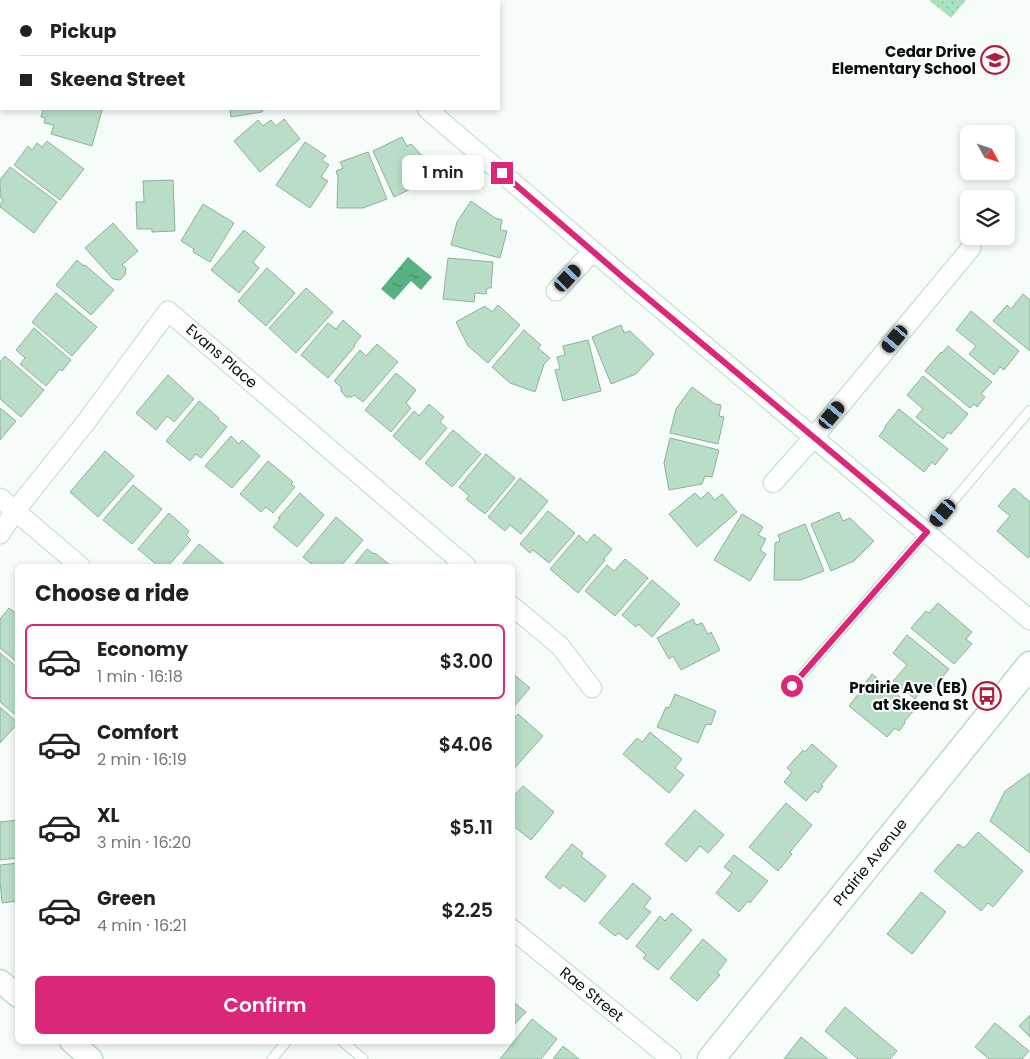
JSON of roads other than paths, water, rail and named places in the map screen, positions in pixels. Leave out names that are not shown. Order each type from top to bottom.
[{"type":"main road","name":"Prairie Avenue","points":[[710,1059],[1030,665]]},
{"type":"street","points":[[428,110],[1030,620]]},
{"type":"street","points":[[773,483],[814,437],[971,248]]},
{"type":"street","points":[[556,291],[593,251]]},
{"type":"street","name":"Evans Place","points":[[15,511],[86,422],[168,310],[464,564]]},
{"type":"street","points":[[0,498],[78,564]]},
{"type":"street","points":[[0,534],[15,511]]},
{"type":"street","points":[[515,608],[560,646],[592,688]]},
{"type":"street","name":"Rae Street","points":[[515,931],[671,1059]]},
{"type":"street","points":[[0,981],[15,994]]},
{"type":"street","points":[[74,1044],[92,1059]]},
{"type":"lane","points":[[792,686],[927,532],[1030,410]]},
{"type":"lane","points":[[272,1059],[284,1044]]},
{"type":"lane","points":[[346,1044],[363,1059]]},
{"type":"water","points":[[408,257],[432,277],[421,290],[411,281],[394,300],[381,289]]},
{"type":"place","name":"Cedar Drive Elementary School","points":[[995,60]]},
{"type":"place","name":"Prairie Ave (EB) at Skeena St","points":[[987,696]]}]
